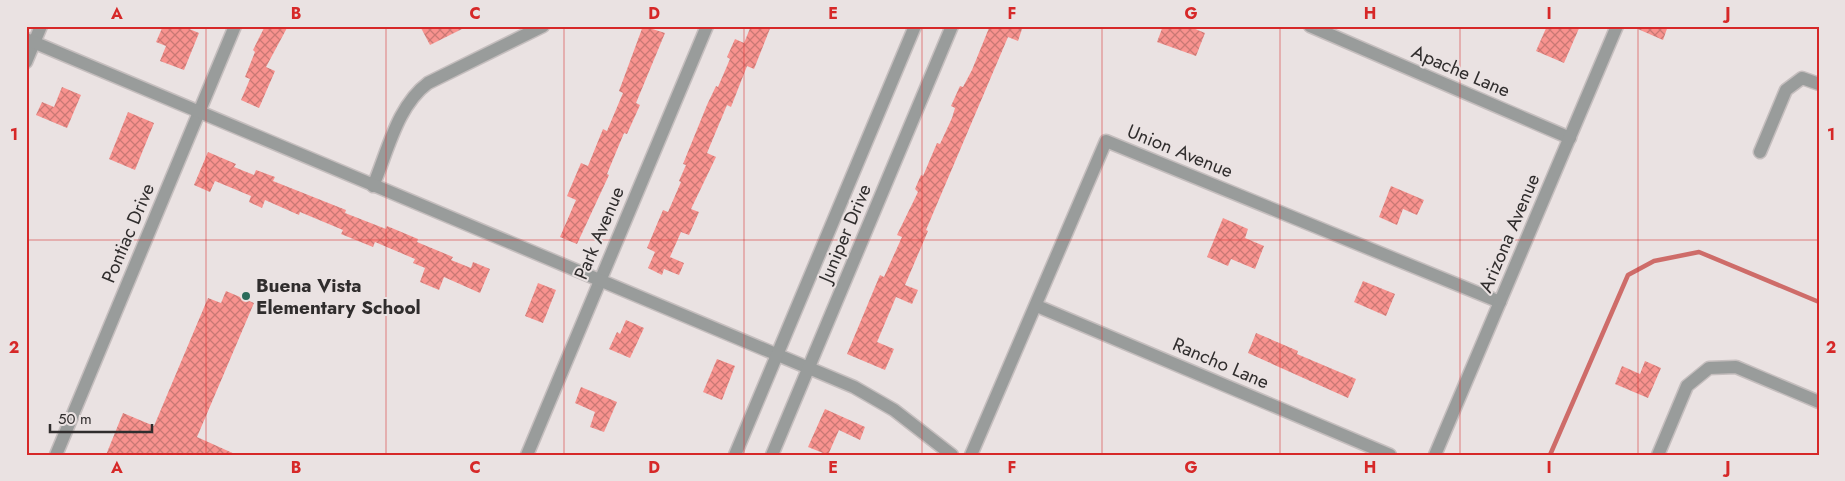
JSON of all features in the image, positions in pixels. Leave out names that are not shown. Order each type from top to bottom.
[{"type":"street","points":[[26,62],[30,41],[41,26]]},
{"type":"street","name":"Pontiac Drive","points":[[56,455],[235,26]]},
{"type":"street","points":[[373,186],[405,108],[415,93],[428,83],[543,26]]},
{"type":"street","name":"Park Avenue","points":[[527,455],[707,26]]},
{"type":"street","name":"Juniper Drive","points":[[735,455],[915,26]]},
{"type":"street","name":"Juniper Drive","points":[[772,455],[952,26]]},
{"type":"street","name":"Apache Lane","points":[[1310,26],[1570,138]]},
{"type":"street","name":"Arizona Avenue","points":[[1435,455],[1617,26]]},
{"type":"street","points":[[30,41],[854,387],[894,410],[952,455]]},
{"type":"street","points":[[1760,152],[1786,90],[1802,78],[1819,84]]},
{"type":"street","name":"Union Avenue","points":[[971,455],[1037,306],[1106,141],[1500,302]]},
{"type":"street","name":"Rancho Lane","points":[[1037,306],[1390,455]]},
{"type":"street","points":[[1658,455],[1687,386],[1709,368],[1736,367],[1819,402]]},
{"type":"building","points":[[163,26],[182,26],[199,33],[184,70],[160,61],[166,46],[156,42]]},
{"type":"building","points":[[265,26],[288,26],[266,67],[275,71],[259,108],[241,100],[250,79],[245,77],[255,52],[253,50]]},
{"type":"building","points":[[420,26],[468,26],[430,45]]},
{"type":"building","points":[[643,26],[665,33],[636,103],[640,105],[627,134],[624,133],[607,174],[609,175],[577,244],[560,237],[576,200],[567,196],[581,163],[588,166],[603,129],[607,131],[623,93],[619,91]]},
{"type":"building","points":[[751,26],[771,26],[754,69],[747,66],[731,107],[727,105],[707,153],[716,157],[691,209],[699,212],[689,235],[681,232],[670,257],[684,263],[679,275],[664,269],[662,275],[648,268],[655,252],[647,248],[663,210],[668,212],[681,182],[679,181],[686,165],[683,164],[707,105],[716,86],[718,87],[730,59],[727,57],[735,39],[744,43]]},
{"type":"building","points":[[984,26],[1023,26],[1018,41],[1008,37],[926,230],[928,231],[905,285],[918,290],[912,304],[896,297],[877,342],[894,349],[885,370],[847,354],[880,275],[884,277],[902,237],[897,235],[918,192],[915,189],[921,175],[923,176],[937,143],[940,144],[952,118],[955,108],[951,106],[960,86],[963,87],[972,70],[989,28]]},
{"type":"building","points":[[1163,26],[1188,26],[1205,33],[1196,56],[1157,42]]},
{"type":"building","points":[[1547,26],[1580,26],[1564,63],[1536,51]]},
{"type":"building","points":[[1631,26],[1668,26],[1663,40]]},
{"type":"building","points":[[62,87],[81,95],[67,128],[36,115],[42,102],[54,107]]},
{"type":"building","points":[[128,112],[154,123],[135,170],[109,159]]},
{"type":"building","points":[[208,152],[236,164],[234,167],[254,175],[256,170],[275,177],[273,181],[346,210],[345,213],[386,229],[387,226],[418,239],[417,242],[453,257],[451,260],[471,268],[473,262],[490,269],[480,293],[444,277],[439,290],[420,282],[425,268],[413,263],[415,259],[375,242],[373,247],[341,234],[343,230],[300,212],[299,215],[265,200],[262,208],[249,202],[251,196],[215,181],[210,192],[194,185]]},
{"type":"building","points":[[1391,186],[1424,200],[1417,215],[1403,209],[1397,225],[1379,217]]},
{"type":"building","points":[[1223,218],[1248,229],[1245,238],[1264,246],[1255,269],[1231,259],[1228,266],[1207,257]]},
{"type":"building","points":[[1363,281],[1395,294],[1386,316],[1354,302]]},
{"type":"building","points":[[538,283],[556,290],[543,323],[525,316]]},
{"type":"building","name":"Buena Vista Elementary School","points":[[226,291],[254,303],[197,437],[237,455],[106,455],[123,413],[154,426],[208,298],[221,303]]},
{"type":"building","points":[[626,320],[644,328],[630,358],[609,349],[617,332],[620,334]]},
{"type":"building","points":[[1256,333],[1298,351],[1297,354],[1356,379],[1348,398],[1248,353]]},
{"type":"building","points":[[717,359],[735,366],[722,400],[703,392]]},
{"type":"building","points":[[1645,361],[1661,368],[1648,398],[1615,384],[1622,366],[1640,374]]},
{"type":"building","points":[[581,387],[617,402],[604,432],[590,427],[595,412],[575,403]]},
{"type":"building","points":[[825,409],[865,427],[860,440],[839,430],[828,455],[808,447]]},
{"type":"waterway","points":[[1550,455],[1628,275],[1654,261],[1699,252],[1819,302]]},
{"type":"place","name":"Buena Vista Elementary School","points":[[246,296]]}]
